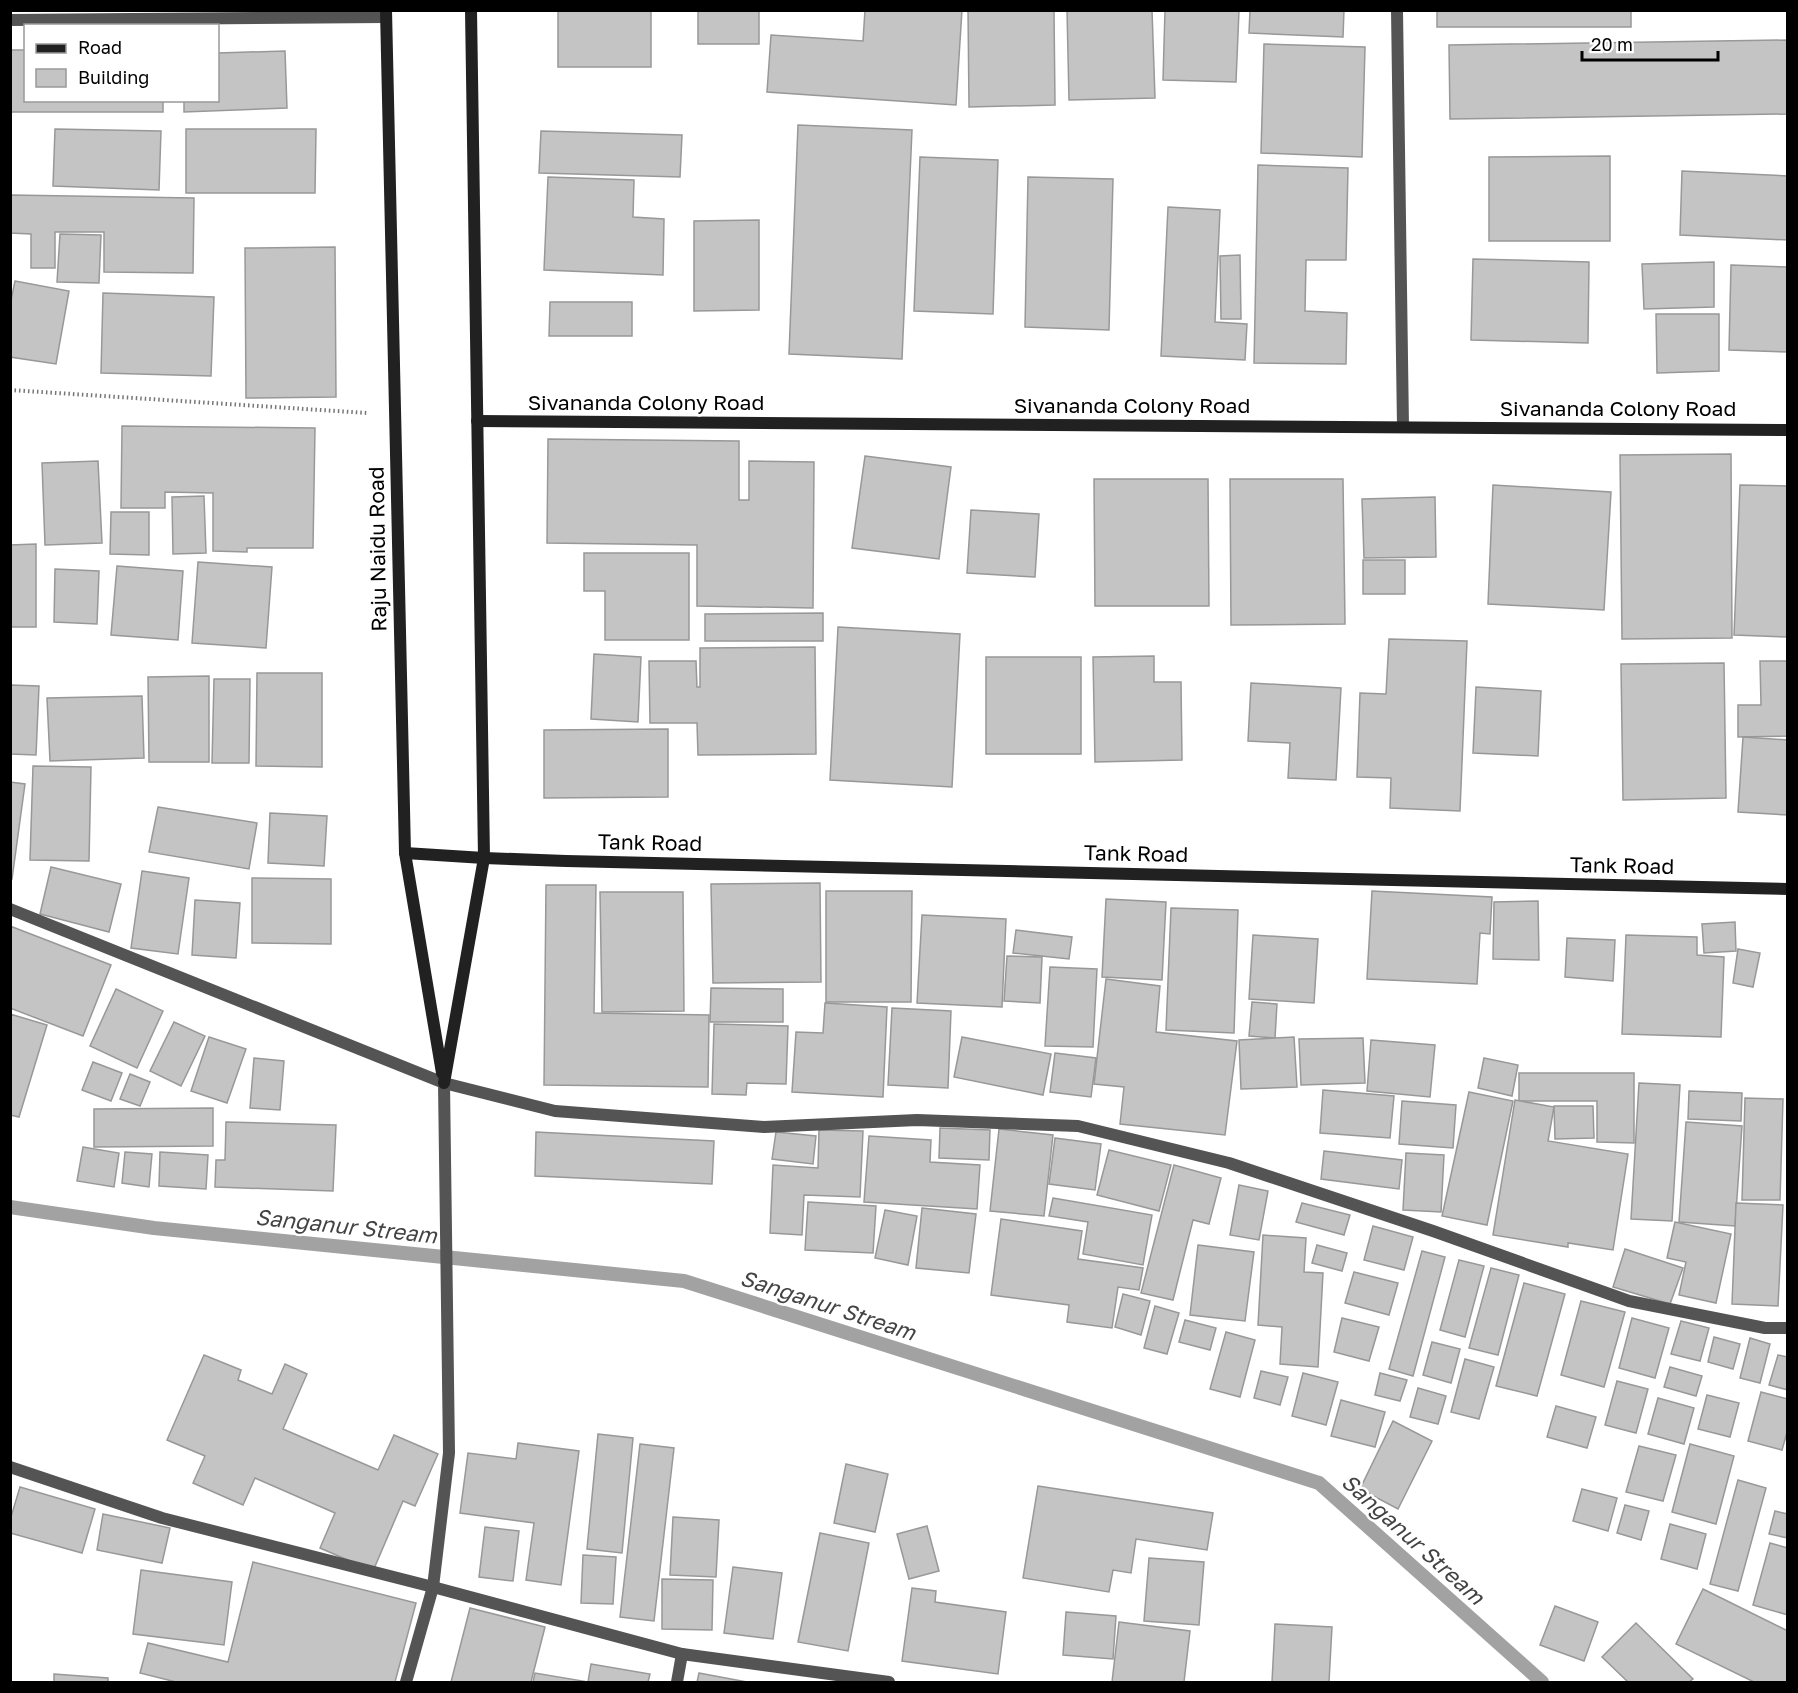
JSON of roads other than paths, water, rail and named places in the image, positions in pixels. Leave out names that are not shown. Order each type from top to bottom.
[{"type":"main road","points":[[444,1083],[484,858],[471,10]]},
{"type":"main road","name":"Raju Naidu Road","points":[[386,14],[405,853],[444,1083]]},
{"type":"main road","name":"Sivananda Colony Road","points":[[477,421],[1788,430]]},
{"type":"main road","name":"Tank Road","points":[[405,853],[484,858],[1788,889]]},
{"type":"street","points":[[1397,10],[1403,427]]},
{"type":"street","points":[[10,20],[386,14]]},
{"type":"street","points":[[10,909],[444,1083],[555,1111],[764,1127],[917,1120],[1078,1126],[1229,1163],[1433,1231],[1629,1301],[1765,1328],[1788,1329]]},
{"type":"street","points":[[406,1683],[433,1587],[449,1453],[444,1083]]},
{"type":"street","points":[[10,1467],[162,1518],[433,1587],[682,1654],[889,1683]]},
{"type":"street","points":[[677,1683],[682,1654]]},
{"type":"waterway","name":"Sanganur Stream","points":[[10,1207],[154,1228],[684,1281],[1319,1483],[1542,1682]]}]
